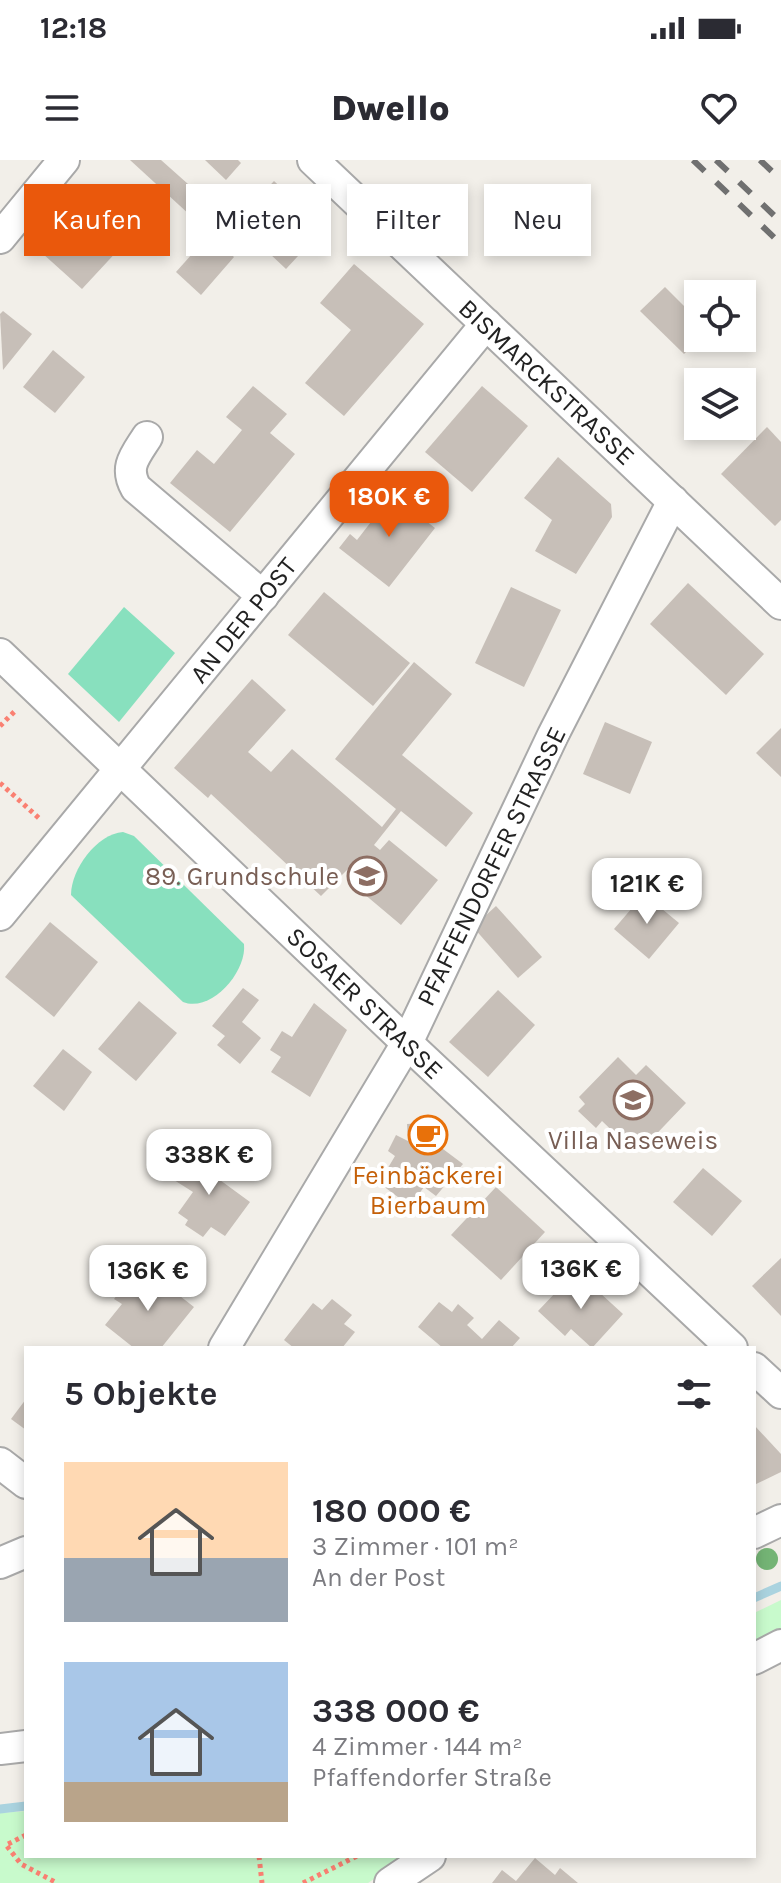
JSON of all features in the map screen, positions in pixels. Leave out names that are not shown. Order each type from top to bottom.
[{"type":"street","points":[[0,238],[64,160]]},
{"type":"street","name":"BISMARCKSTRASSE","points":[[313,160],[781,604]]},
{"type":"street","name":"AN DER POST","points":[[0,915],[486,324]]},
{"type":"street","points":[[147,437],[129,466],[136,488],[263,596]]},
{"type":"street","name":"PFAFFENDORFER STRASSE","points":[[225,1346],[407,1043],[553,735],[673,501]]},
{"type":"street","name":"SOSAER STRASSE","points":[[0,654],[730,1346]]},
{"type":"street","points":[[756,1370],[781,1393]]},
{"type":"street","points":[[0,1463],[24,1481]]},
{"type":"street","points":[[756,1532],[781,1520]]},
{"type":"street","points":[[0,1563],[24,1553]]},
{"type":"street","points":[[756,1658],[781,1645]]},
{"type":"street","points":[[0,1749],[24,1746]]},
{"type":"street","points":[[390,1883],[427,1858]]},
{"type":"path","points":[[0,783],[61,839]]},
{"type":"path","points":[[24,1836],[3,1844],[21,1864],[57,1883]]},
{"type":"path","points":[[259,1858],[262,1883]]},
{"type":"path","points":[[303,1883],[353,1858]]},
{"type":"green space","points":[[124,607],[175,653],[119,722],[68,674]]},
{"type":"green space","points":[[123,832],[134,836],[244,944],[240,966],[233,978],[205,1002],[183,1002],[71,895],[75,874],[87,854],[104,839]]},
{"type":"green space","points":[[781,1600],[781,1629],[756,1643],[756,1612]]},
{"type":"green space","points":[[24,1811],[24,1858],[405,1858],[368,1883],[0,1883],[0,1813]]},
{"type":"building","points":[[130,160],[161,160],[188,184],[186,211],[170,197],[170,184],[156,184]]},
{"type":"building","points":[[205,160],[238,160],[241,163],[226,180]]},
{"type":"building","points":[[45,256],[113,256],[82,289]]},
{"type":"building","points":[[190,256],[234,257],[201,295],[176,272]]},
{"type":"building","points":[[272,256],[298,256],[286,269]]},
{"type":"building","points":[[354,264],[424,324],[344,416],[305,383],[351,330],[320,303]]},
{"type":"building","points":[[665,287],[684,306],[686,352],[684,354],[640,311]]},
{"type":"building","points":[[3,311],[32,334],[3,370],[0,314]]},
{"type":"building","points":[[53,350],[85,377],[55,413],[23,387]]},
{"type":"building","points":[[253,386],[287,414],[270,433],[295,454],[230,532],[170,483],[197,450],[214,464],[242,430],[226,417]]},
{"type":"building","points":[[482,386],[528,426],[472,492],[425,452]]},
{"type":"building","points":[[767,427],[781,442],[781,520],[775,526],[721,474]]},
{"type":"building","points":[[558,457],[611,504],[612,517],[576,574],[535,551],[552,520],[524,498]]},
{"type":"building","points":[[384,488],[435,528],[389,587],[339,548],[350,534],[357,540],[381,509],[373,503]]},
{"type":"building","points":[[688,583],[764,654],[726,695],[650,624]]},
{"type":"building","points":[[511,587],[561,610],[524,687],[475,663]]},
{"type":"building","points":[[324,592],[410,663],[373,706],[288,635]]},
{"type":"building","points":[[414,662],[452,694],[402,755],[473,813],[446,847],[401,811],[374,845],[380,850],[389,840],[438,880],[401,925],[357,888],[366,878],[351,866],[321,896],[211,794],[208,798],[174,768],[252,679],[286,710],[248,752],[271,772],[292,749],[382,827],[396,809],[335,759]]},
{"type":"building","points":[[605,722],[652,742],[630,794],[583,774]]},
{"type":"building","points":[[781,728],[781,777],[756,753]]},
{"type":"building","points":[[644,894],[679,923],[649,959],[614,929]]},
{"type":"building","points":[[496,906],[542,957],[518,978],[473,927]]},
{"type":"building","points":[[50,922],[98,962],[54,1017],[5,977]]},
{"type":"building","points":[[243,988],[259,1000],[242,1022],[261,1038],[240,1064],[217,1045],[225,1036],[212,1026]]},
{"type":"building","points":[[498,990],[535,1025],[488,1077],[449,1042]]},
{"type":"building","points":[[139,1001],[177,1033],[136,1081],[98,1049]]},
{"type":"building","points":[[314,1003],[347,1030],[310,1097],[271,1072],[281,1057],[270,1050],[282,1031],[292,1037]]},
{"type":"building","points":[[63,1049],[92,1072],[64,1111],[33,1086]]},
{"type":"building","name":"Villa Naseweis","points":[[618,1057],[636,1075],[646,1065],[686,1103],[644,1147],[635,1139],[628,1146],[602,1121],[596,1128],[578,1111],[585,1104],[579,1097]]},
{"type":"building","points":[[423,1123],[423,1133],[429,1126],[444,1139],[439,1146],[463,1164],[436,1196],[424,1187],[410,1206],[379,1183],[395,1156],[388,1151],[396,1135],[408,1141],[407,1124]]},
{"type":"building","points":[[197,1148],[217,1162],[209,1172],[250,1202],[225,1236],[211,1227],[203,1237],[185,1225],[188,1220],[178,1213],[193,1192],[174,1180]]},
{"type":"building","points":[[703,1168],[742,1201],[712,1236],[673,1202]]},
{"type":"building","points":[[496,1187],[545,1232],[501,1280],[451,1235]]},
{"type":"building","points":[[781,1258],[781,1316],[752,1286]]},
{"type":"building","points":[[576,1271],[623,1314],[594,1346],[590,1346],[571,1329],[565,1336],[538,1311]]},
{"type":"building","points":[[149,1272],[194,1307],[163,1346],[131,1346],[105,1325],[122,1304],[114,1299],[131,1277],[140,1284]]},
{"type":"building","points":[[332,1299],[352,1315],[344,1324],[355,1332],[344,1346],[292,1346],[284,1340],[313,1303],[322,1310]]},
{"type":"building","points":[[439,1302],[452,1312],[458,1304],[474,1318],[467,1325],[482,1339],[499,1320],[520,1338],[513,1346],[441,1346],[418,1327]]},
{"type":"building","points":[[24,1402],[24,1429],[11,1419]]},
{"type":"building","points":[[756,1427],[781,1454],[781,1472],[756,1484]]},
{"type":"building","points":[[535,1858],[555,1875],[560,1868],[578,1883],[492,1883],[502,1870],[516,1881]]},
{"type":"waterway","points":[[756,1597],[781,1586]]},
{"type":"waterway","points":[[0,1809],[24,1806]]},
{"type":"railway","points":[[693,160],[781,244]]},
{"type":"railway","points":[[716,160],[781,222]]},
{"type":"railway","points":[[760,160],[781,180]]},
{"type":"place","name":"89. Grundschule","points":[[367,876]]},
{"type":"place","name":"Villa Naseweis","points":[[633,1100]]},
{"type":"place","name":"Feinbäckerei Bierbaum","points":[[428,1135]]}]
